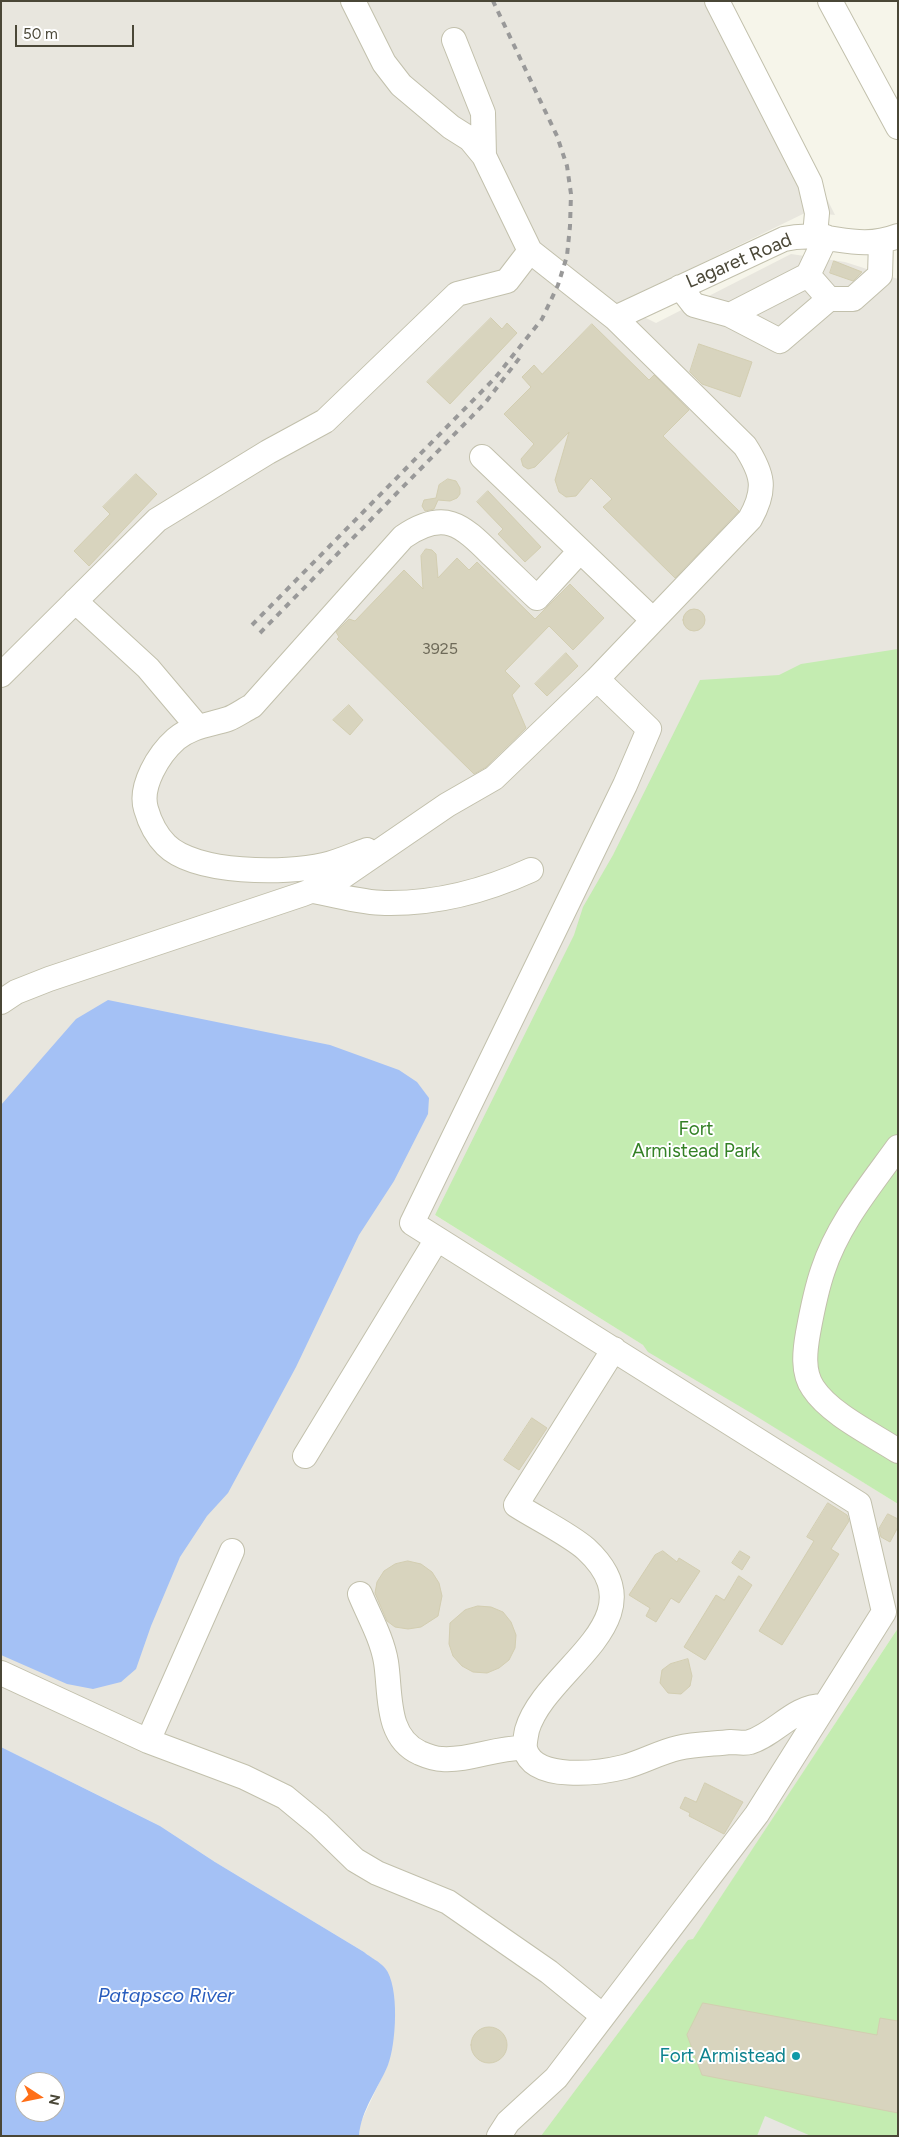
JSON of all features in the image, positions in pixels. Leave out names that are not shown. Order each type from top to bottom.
[{"type":"street","points":[[1,1002],[16,992],[50,979],[313,891],[336,881],[398,840],[447,804],[494,778],[596,679],[653,620],[750,519],[758,504],[761,478],[756,464],[745,446],[615,318],[530,251],[484,156],[470,139],[444,122],[402,85],[384,63],[353,1]]},
{"type":"street","points":[[717,1],[810,183],[821,236],[808,275],[730,316]]},
{"type":"street","points":[[830,1],[898,127]]},
{"type":"street","points":[[454,40],[483,113],[484,156]]},
{"type":"street","name":"Lagaret Road","points":[[615,318],[769,244],[800,235],[821,236],[854,243],[889,239]]},
{"type":"street","points":[[680,287],[694,305],[730,316],[780,341],[828,299],[853,299],[880,275],[889,239]]},
{"type":"street","points":[[1,675],[157,520],[268,452],[325,421],[457,294],[507,281],[530,251]]},
{"type":"street","points":[[808,275],[828,299]]},
{"type":"street","points":[[482,457],[653,620]]},
{"type":"street","points":[[398,840],[324,865],[287,871],[212,865],[184,856],[167,846],[151,826],[144,805],[146,787],[158,761],[176,739],[197,726],[229,718],[252,706],[403,537],[418,527],[433,522],[450,523],[468,531],[537,598],[580,552]]},
{"type":"street","points":[[75,601],[148,668],[197,726]]},
{"type":"street","points":[[499,2136],[508,2122],[556,2078],[757,1814],[823,1706],[884,1612],[859,1504],[412,1223],[626,785],[649,729],[596,679]]},
{"type":"street","points":[[313,891],[385,903],[415,901],[466,895],[531,870]]},
{"type":"street","points":[[898,1147],[850,1215],[836,1240],[823,1269],[813,1303],[806,1349],[806,1370],[812,1387],[822,1399],[898,1451]]},
{"type":"street","points":[[305,1456],[437,1239]]},
{"type":"street","points":[[614,1349],[516,1505],[585,1548],[600,1564],[610,1584],[612,1600],[609,1616],[601,1631],[537,1709],[530,1722],[525,1748],[529,1757],[538,1766],[555,1772],[624,1767],[678,1748],[748,1742],[802,1710],[823,1706]]},
{"type":"street","points":[[148,1741],[232,1551]]},
{"type":"street","points":[[360,1594],[381,1644],[395,1727],[405,1745],[440,1760],[498,1749],[525,1748]]},
{"type":"street","points":[[1,1673],[148,1741],[244,1777],[285,1797],[319,1825],[355,1860],[377,1874],[448,1902],[549,1972],[603,2016]]},
{"type":"shaded area","points":[[1,1],[728,1],[835,215],[807,212],[618,304],[656,323],[791,254],[845,262],[898,279],[898,666],[435,1215],[898,1504],[898,1628],[564,2136],[359,2136],[360,2124],[388,2064],[394,2033],[394,2011],[385,1968],[364,1952],[215,1862],[160,1826],[1,1747]]},
{"type":"shaded area","points":[[765,2116],[811,2136],[757,2136]]},
{"type":"green space","name":"Fort Armistead Park","points":[[898,649],[898,1504],[648,1352],[643,1345],[435,1215],[574,935],[583,907],[613,855],[700,680],[779,675],[801,664]]},
{"type":"green space","points":[[898,1628],[898,2136],[541,2136],[688,1940],[693,1939]]},
{"type":"water","points":[[108,1000],[330,1045],[399,1070],[417,1082],[429,1098],[428,1114],[394,1181],[359,1235],[296,1367],[228,1493],[207,1516],[180,1557],[151,1626],[136,1669],[121,1682],[93,1689],[67,1684],[1,1655],[1,1105],[76,1019]]},
{"type":"water","name":"Patapsco River","points":[[1,1747],[160,1826],[215,1862],[364,1952],[385,1968],[390,1977],[395,2001],[393,2044],[388,2065],[366,2108],[359,2136],[1,2136]]},
{"type":"building","points":[[834,261],[862,272],[853,281],[830,273]]},
{"type":"building","points":[[491,318],[502,329],[507,323],[517,333],[450,404],[427,382]]},
{"type":"building","points":[[592,324],[649,380],[654,375],[689,410],[663,436],[739,511],[675,578],[603,507],[612,499],[591,478],[576,496],[566,497],[559,492],[555,480],[569,432],[535,467],[528,469],[523,466],[521,459],[534,444],[504,414],[531,387],[522,377],[534,365],[542,374]]},
{"type":"building","points":[[699,344],[752,362],[740,397],[702,384],[690,372]]},
{"type":"building","points":[[136,474],[157,494],[89,566],[74,551],[110,514],[103,507]]},
{"type":"building","points":[[448,479],[456,481],[460,488],[460,494],[457,498],[450,501],[438,500],[434,509],[425,511],[422,506],[424,500],[436,498],[439,485]]},
{"type":"building","points":[[488,491],[541,547],[525,562],[498,534],[503,529],[477,502]]},
{"type":"building","points":[[426,549],[432,550],[436,554],[438,578],[457,558],[469,570],[477,562],[535,619],[570,584],[604,618],[573,650],[549,626],[505,671],[520,686],[512,695],[526,728],[486,767],[474,774],[337,639],[339,637],[336,632],[349,619],[355,621],[404,570],[423,589],[421,556]]},
{"type":"building","points":[[690,609],[698,609],[705,616],[705,624],[698,631],[690,631],[683,624],[683,616]]},
{"type":"building","points":[[566,653],[578,666],[547,696],[535,684]]},
{"type":"building","points":[[349,705],[363,720],[350,735],[333,720]]},
{"type":"building","points":[[532,1418],[547,1428],[519,1470],[504,1460]]},
{"type":"building","points":[[828,1503],[847,1515],[849,1521],[831,1549],[839,1554],[782,1645],[759,1631],[814,1541],[807,1537]]},
{"type":"building","points":[[888,1514],[898,1519],[898,1527],[890,1542],[881,1537],[879,1529]]},
{"type":"building","points":[[663,1551],[677,1562],[679,1558],[700,1571],[679,1603],[671,1598],[656,1622],[646,1616],[650,1608],[629,1595],[655,1555]]},
{"type":"building","points":[[740,1551],[750,1557],[742,1570],[732,1563]]},
{"type":"building","points":[[408,1561],[421,1564],[432,1572],[439,1583],[442,1596],[438,1616],[421,1627],[408,1629],[395,1627],[387,1621],[375,1593],[377,1582],[384,1571],[395,1564]]},
{"type":"building","points":[[739,1576],[752,1585],[705,1660],[684,1647],[716,1595],[724,1600]]},
{"type":"building","points":[[478,1606],[491,1607],[503,1612],[511,1622],[516,1635],[515,1648],[509,1660],[499,1668],[487,1673],[473,1672],[462,1666],[453,1656],[449,1644],[450,1623],[465,1610]]},
{"type":"building","points":[[688,1659],[692,1676],[690,1686],[681,1694],[668,1693],[660,1683],[662,1670],[670,1664]]},
{"type":"building","points":[[705,1783],[743,1802],[724,1834],[689,1816],[690,1813],[680,1808],[685,1797],[696,1802]]},
{"type":"building","name":"Fort Armistead","points":[[703,2003],[877,2035],[880,2018],[898,2021],[898,2113],[702,2075],[687,2035]]},
{"type":"building","points":[[489,2027],[496,2028],[502,2032],[506,2038],[506,2052],[502,2058],[496,2062],[489,2063],[482,2062],[476,2058],[472,2052],[471,2045],[472,2038],[476,2032],[482,2028]]},
{"type":"railway","points":[[252,625],[495,378],[542,319],[558,285],[567,256],[570,226],[571,194],[567,166],[557,136],[493,1]]},
{"type":"railway","points":[[260,633],[485,403],[521,356]]},
{"type":"place","name":"Fort Armistead","points":[[796,2056]]}]
